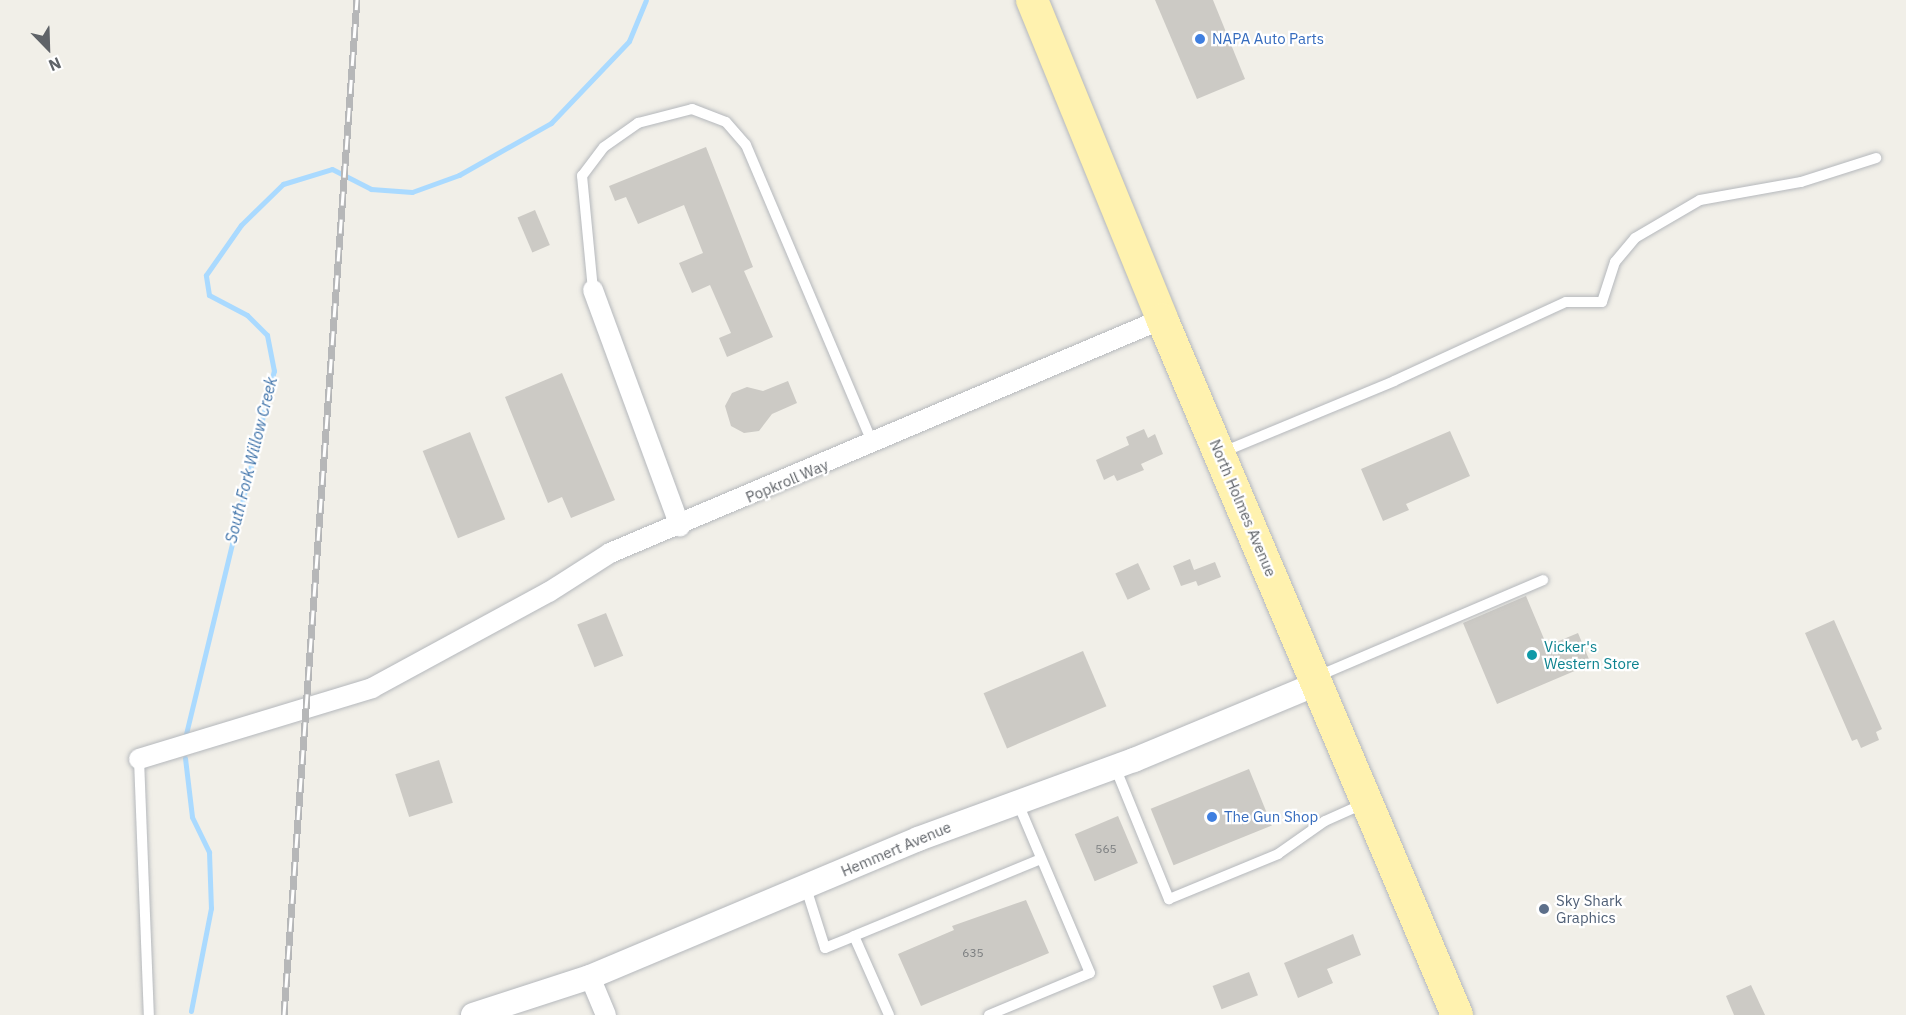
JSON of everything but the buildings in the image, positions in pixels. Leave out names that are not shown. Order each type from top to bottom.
[{"type":"main road","name":"North Holmes Avenue","points":[[1032,0],[1162,319],[1317,680],[1457,1015]]},
{"type":"street","points":[[592,290],[680,526]]},
{"type":"street","name":"Popkroll Way","points":[[139,759],[372,688],[549,592],[610,553],[874,445],[1162,319]]},
{"type":"street","name":"Hemmert Avenue","points":[[473,1015],[590,977],[1017,800],[1115,766],[1317,680]]},
{"type":"street","points":[[590,977],[606,1015]]},
{"type":"lane","points":[[592,290],[582,176],[604,147],[638,123],[692,109],[726,122],[746,145],[874,445]]},
{"type":"lane","points":[[1220,453],[1394,381],[1566,302],[1602,302],[1615,262],[1635,238],[1700,200],[1801,182],[1876,158]]},
{"type":"lane","points":[[1317,680],[1543,580]]},
{"type":"lane","points":[[139,759],[149,1015]]},
{"type":"lane","points":[[1115,766],[1169,899],[1278,854],[1325,821],[1368,801]]},
{"type":"lane","points":[[989,1015],[1090,973],[1017,800]]},
{"type":"lane","points":[[806,888],[825,948],[1041,859]]},
{"type":"lane","points":[[855,936],[889,1015]]},
{"type":"waterway","name":"South Fork Willow Creek","points":[[185,738],[274,371],[267,335],[247,315],[209,295],[206,275],[241,225],[283,184],[332,169],[371,189],[412,192],[459,175],[551,123],[629,41],[646,0]]},
{"type":"waterway","name":"South Fork Willow Creek","points":[[185,758],[192,817],[209,852],[211,908],[191,1011]]},
{"type":"railway","points":[[284,1015],[357,0]]},
{"type":"place","name":"NAPA Auto Parts","points":[[1200,39]]},
{"type":"place","name":"Vicker's Western Store","points":[[1532,655]]},
{"type":"place","name":"The Gun Shop","points":[[1212,817]]},
{"type":"place","name":"Sky Shark Graphics","points":[[1544,909]]}]
